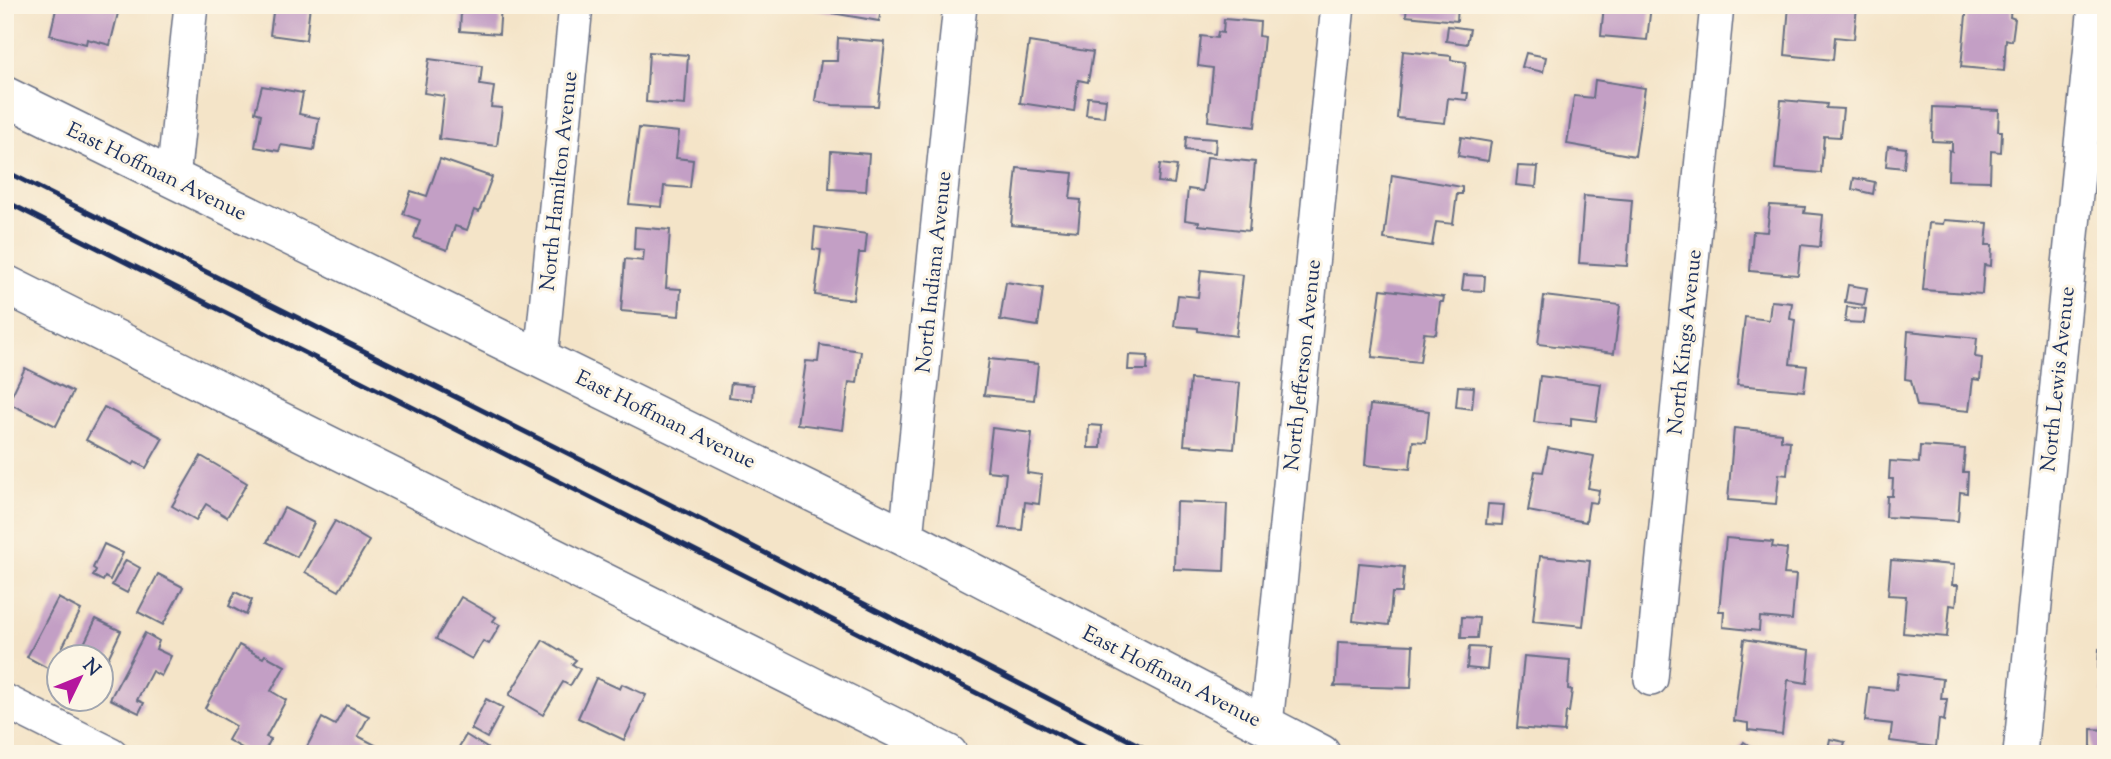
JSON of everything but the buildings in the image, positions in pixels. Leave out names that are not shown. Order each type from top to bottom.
[{"type":"street","points":[[173,179],[191,5]]},
{"type":"street","name":"North Hamilton Avenue","points":[[541,358],[576,5]]},
{"type":"street","name":"North Indiana Avenue","points":[[906,538],[960,5]]},
{"type":"street","name":"North Jefferson Avenue","points":[[1266,725],[1338,5]]},
{"type":"street","name":"North Kings Avenue","points":[[1651,680],[1717,5]]},
{"type":"street","name":"North Lewis Avenue","points":[[2020,754],[2095,5]]},
{"type":"street","name":"East Hoffman Avenue","points":[[5,96],[906,538],[1321,754]]},
{"type":"street","points":[[5,284],[948,754]]},
{"type":"street","points":[[5,701],[111,754]]},
{"type":"railway","points":[[5,171],[705,522],[1156,754]]},
{"type":"railway","points":[[5,201],[1097,754]]}]
